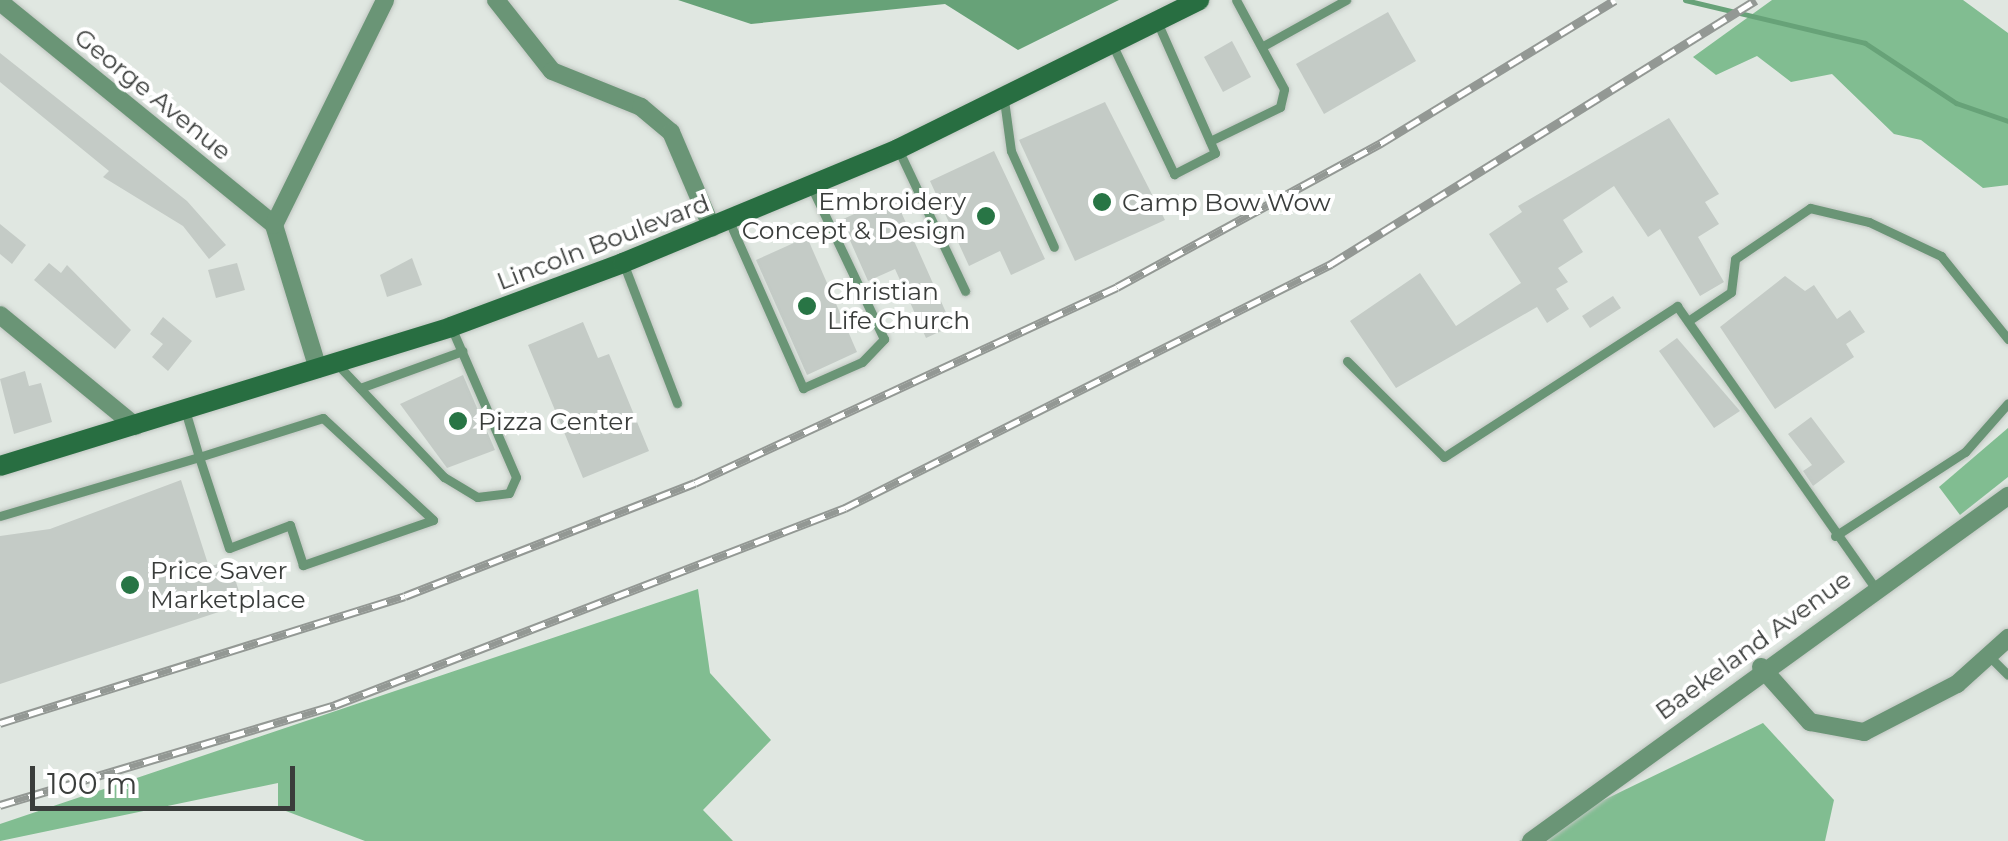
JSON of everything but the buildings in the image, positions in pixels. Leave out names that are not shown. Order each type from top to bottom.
[{"type":"main road","name":"Lincoln Boulevard","points":[[0,466],[451,326],[623,263],[898,149],[1114,48],[1199,0]]},
{"type":"street","points":[[327,366],[274,225],[385,0]]},
{"type":"street","points":[[496,0],[552,71],[641,107],[671,132],[721,224]]},
{"type":"street","name":"George Avenue","points":[[0,2],[274,225]]},
{"type":"street","points":[[0,315],[136,426]]},
{"type":"street","name":"Baekeland Avenue","points":[[1531,841],[1760,667],[2008,496]]},
{"type":"street","points":[[1760,667],[1810,722],[1848,733],[1900,720],[1990,656],[2008,638]]},
{"type":"lane","points":[[1210,140],[1280,107],[1279,68],[1236,0]]},
{"type":"lane","points":[[1264,45],[1346,0]]},
{"type":"lane","points":[[1114,48],[1174,174],[1215,153],[1158,24]]},
{"type":"lane","points":[[1004,100],[1011,151],[1054,247]]},
{"type":"lane","points":[[898,149],[965,291]]},
{"type":"lane","points":[[721,224],[751,270],[804,388],[862,362],[884,338],[811,186]]},
{"type":"lane","points":[[1688,321],[1731,292],[1735,258],[1810,208],[1868,222],[1941,256],[2008,340]]},
{"type":"lane","points":[[623,263],[677,403]]},
{"type":"lane","points":[[1347,361],[1444,458],[1677,306],[1834,536],[1875,588]]},
{"type":"lane","points":[[327,366],[360,388],[444,477],[476,497],[510,492],[516,477],[451,326]]},
{"type":"lane","points":[[360,388],[462,351]]},
{"type":"lane","points":[[1834,536],[1965,452],[2008,403]]},
{"type":"lane","points":[[0,516],[200,457],[323,418],[433,520],[302,565],[290,526],[229,548],[200,457],[185,410]]},
{"type":"lane","points":[[1990,656],[2008,675]]},
{"type":"shaded area","points":[[678,0],[1119,0],[1018,50],[945,4],[751,24]]},
{"type":"shaded area","points":[[1772,0],[1963,0],[2008,33],[2008,185],[1983,188],[1921,140],[1894,134],[1832,74],[1791,82],[1757,56],[1716,75],[1693,57]]},
{"type":"shaded area","points":[[2008,428],[2008,477],[1960,515],[1939,487]]},
{"type":"shaded area","points":[[698,589],[710,673],[771,740],[703,810],[733,841],[365,841],[278,808],[278,783],[0,841],[0,824]]},
{"type":"shaded area","points":[[1763,723],[1834,800],[1825,841],[1519,841]]},
{"type":"waterway","points":[[1685,0],[1865,43],[1956,103],[2008,121]]},
{"type":"railway","points":[[0,723],[405,596],[695,483],[1117,287],[1381,143],[1615,0]]},
{"type":"railway","points":[[0,805],[335,705],[845,508],[1331,264],[1756,0]]},
{"type":"place","name":"Camp Bow Wow","points":[[1102,202]]},
{"type":"place","name":"Embroidery Concept & Design","points":[[986,216]]},
{"type":"place","name":"Christian Life Church","points":[[807,306]]},
{"type":"place","name":"Pizza Center","points":[[458,421]]},
{"type":"place","name":"Price Saver Marketplace","points":[[130,585]]}]
